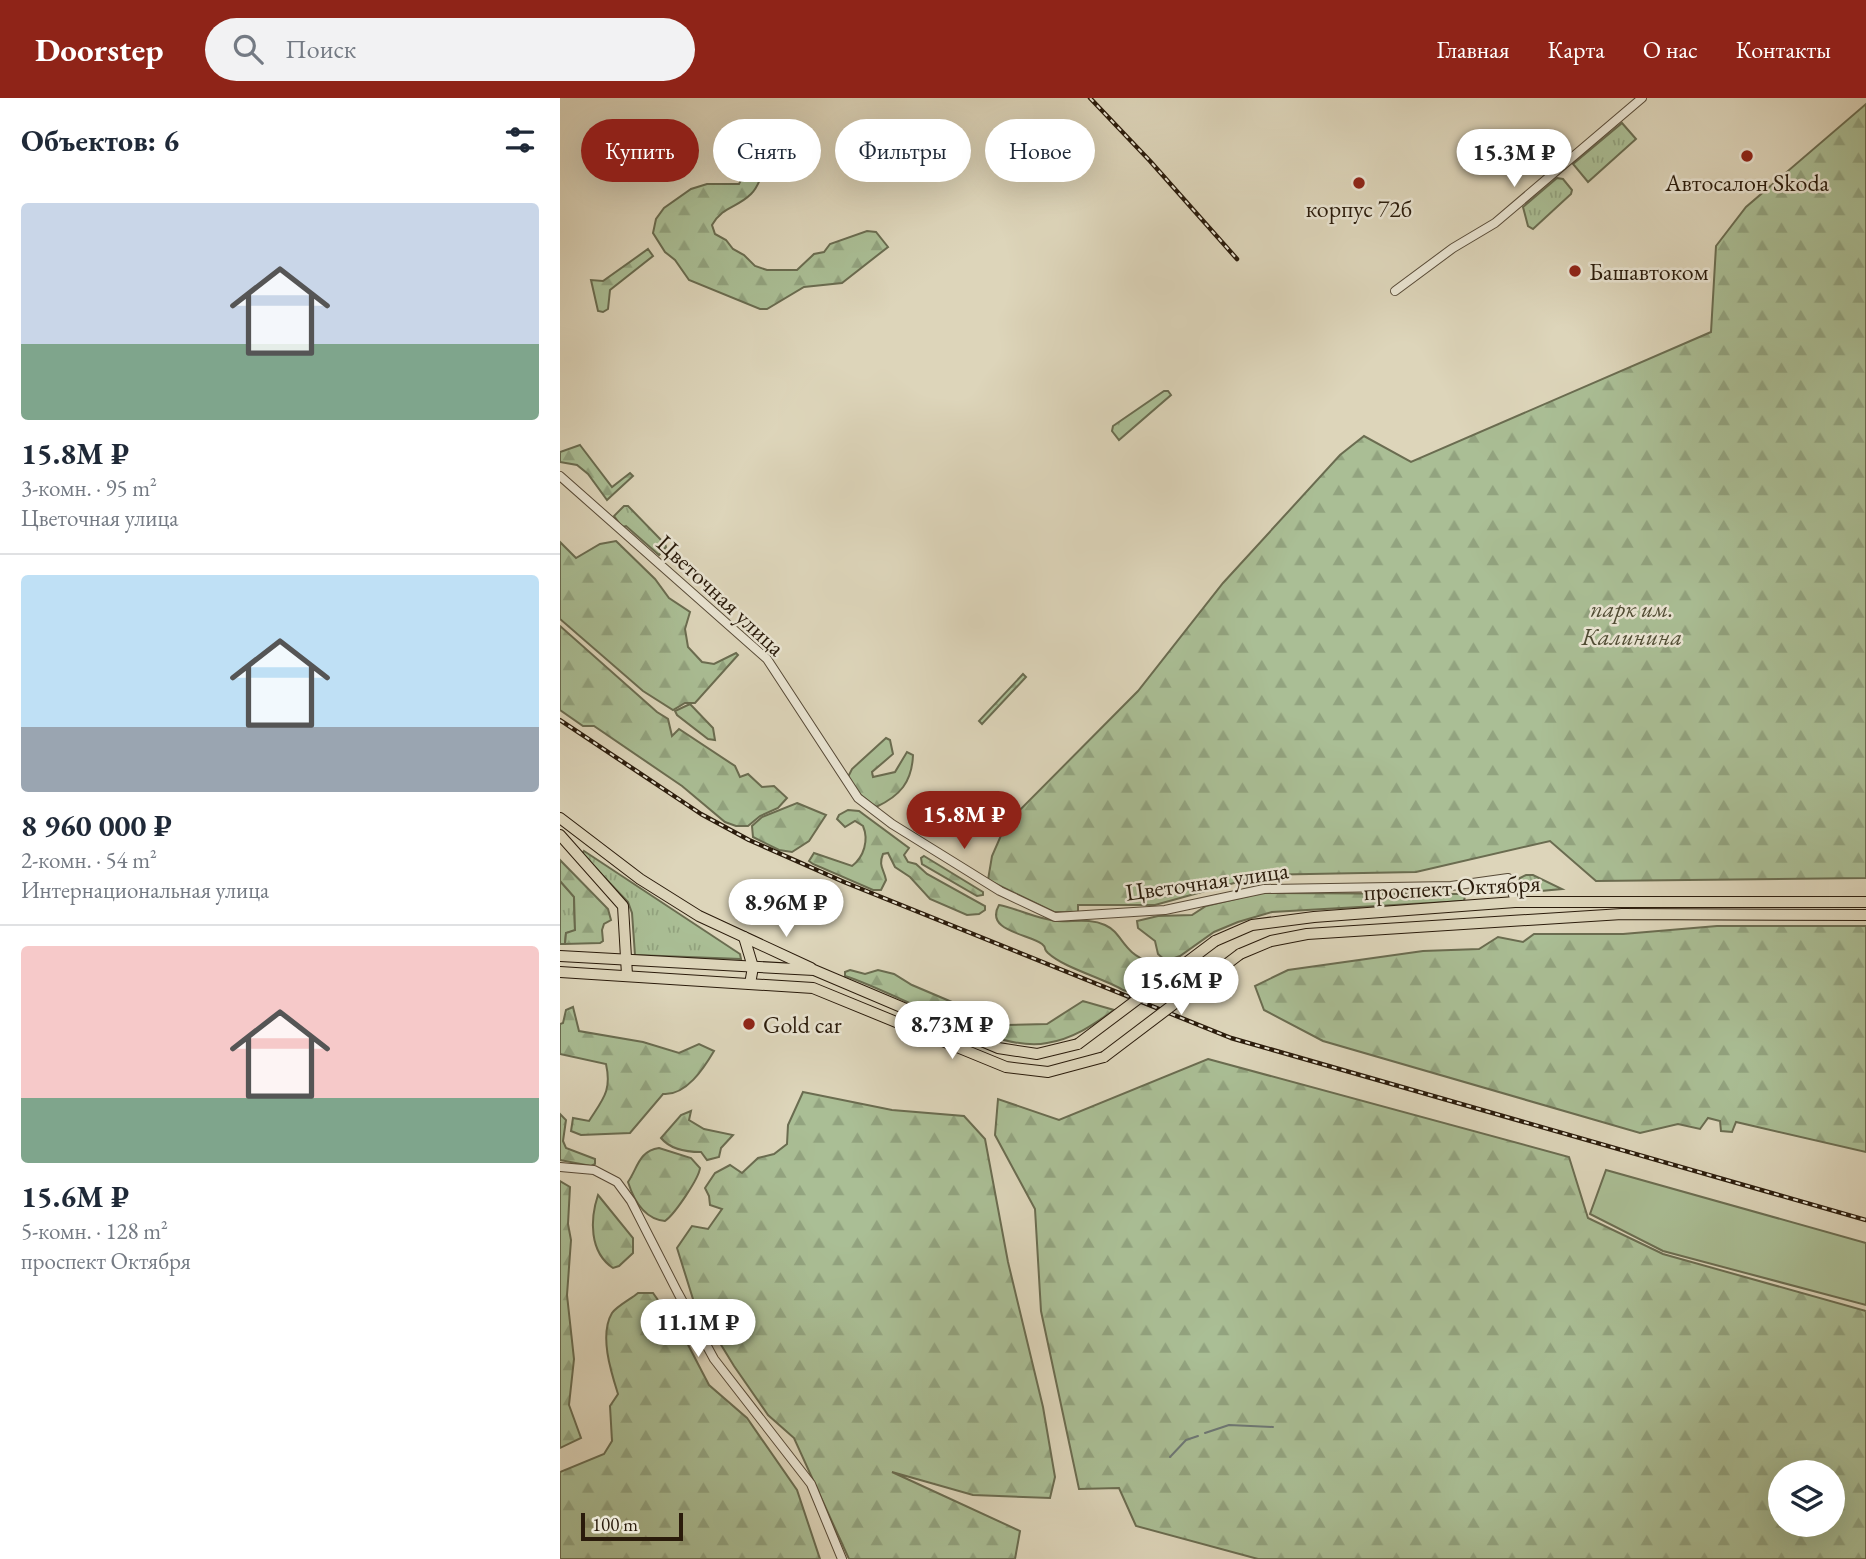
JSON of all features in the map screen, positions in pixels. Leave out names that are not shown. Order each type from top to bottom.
[{"type":"main road","points":[[560,818],[640,879],[699,916],[814,970]]},
{"type":"main road","points":[[560,835],[623,906],[627,975]]},
{"type":"main road","name":"проспект Октября","points":[[814,970],[998,1048],[1037,1054],[1079,1044],[1215,941],[1252,925],[1314,917],[1515,902],[1866,902]]},
{"type":"main road","name":"проспект Октября","points":[[750,984],[813,988],[1006,1067],[1048,1072],[1104,1057],[1240,954],[1271,941],[1307,934],[1622,914],[1866,915]]},
{"type":"main road","points":[[560,971],[750,984],[753,967],[744,936]]},
{"type":"main road","points":[[560,956],[814,970]]},
{"type":"street","points":[[1395,291],[1454,248],[1495,223],[1642,98]]},
{"type":"street","name":"Цветочная улица","points":[[560,476],[767,659],[858,798],[892,824],[1000,891],[1055,917],[1165,910],[1264,889],[1451,886],[1508,878],[1515,902]]},
{"type":"street","points":[[560,1167],[594,1170],[617,1182],[631,1201],[714,1359],[811,1484],[842,1559]]},
{"type":"green space","name":"парк им. Калинина","points":[[1866,104],[1866,878],[1596,881],[1550,841],[1416,872],[1263,875],[1155,905],[1078,905],[1078,912],[1054,912],[988,880],[992,856],[1006,824],[1138,691],[1223,583],[1340,455],[1364,436],[1411,462],[1711,332],[1716,246],[1746,207]]},
{"type":"green space","points":[[1622,123],[1636,139],[1588,182],[1573,164]]},
{"type":"green space","points":[[1557,178],[1563,179],[1572,190],[1571,194],[1533,229],[1528,226],[1523,207]]},
{"type":"green space","points":[[758,182],[746,199],[721,214],[712,225],[715,234],[726,240],[755,266],[767,270],[797,270],[814,254],[824,252],[830,244],[867,231],[876,232],[888,247],[842,283],[804,287],[767,309],[760,309],[689,280],[653,233],[656,219],[664,208],[691,189],[707,184]]},
{"type":"green space","points":[[648,249],[653,256],[610,290],[608,309],[598,311],[591,280],[603,281]]},
{"type":"green space","points":[[1164,391],[1171,395],[1119,440],[1112,431],[1113,426]]},
{"type":"green space","points":[[580,445],[612,487],[630,473],[633,476],[607,500],[588,474],[577,465],[560,462],[560,452]]},
{"type":"green space","points":[[624,506],[628,506],[665,544],[666,547],[659,555],[626,526],[622,527],[614,516]]},
{"type":"green space","points":[[616,541],[655,579],[669,598],[690,612],[685,629],[688,647],[702,662],[714,664],[736,653],[738,655],[695,703],[685,703],[673,710],[643,691],[560,619],[560,542],[576,558],[600,544]]},
{"type":"green space","points":[[560,626],[668,719],[672,736],[679,729],[735,766],[740,777],[748,774],[762,787],[774,786],[787,798],[778,808],[760,816],[748,826],[725,822],[682,786],[594,726],[583,726],[560,710]]},
{"type":"green space","points":[[1023,674],[1026,677],[982,724],[979,721]]},
{"type":"green space","points":[[690,704],[713,728],[715,740],[708,739],[677,715],[675,711]]},
{"type":"green space","points":[[886,738],[890,740],[893,754],[872,772],[873,777],[895,772],[907,752],[913,755],[912,765],[907,780],[898,793],[876,807],[858,793],[848,777],[852,769]]},
{"type":"green space","points":[[797,803],[826,815],[809,841],[792,852],[779,850],[753,837],[752,826],[762,817]]},
{"type":"green space","points":[[848,810],[859,811],[909,848],[904,855],[908,862],[916,864],[927,874],[985,906],[985,910],[979,914],[967,915],[930,899],[910,877],[895,867],[888,853],[883,854],[882,858],[881,865],[886,880],[881,890],[873,890],[813,864],[809,861],[814,853],[852,866],[860,858],[865,842],[863,826],[855,821],[845,827],[837,819]]},
{"type":"green space","points":[[584,851],[740,954],[741,959],[635,955],[632,913],[628,902],[582,854]]},
{"type":"green space","points":[[924,856],[983,892],[983,895],[977,896],[922,864],[921,858]]},
{"type":"green space","points":[[560,860],[608,909],[611,920],[604,924],[603,941],[600,943],[565,944],[566,933],[575,930],[574,897],[560,881]]},
{"type":"green space","points":[[1533,875],[1562,889],[1520,893],[1520,878]]},
{"type":"green space","points":[[560,881],[574,896],[575,931],[566,933],[565,944],[560,944]]},
{"type":"green space","points":[[1260,893],[1465,896],[1464,901],[1272,912],[1214,932],[1180,956],[1166,961],[1158,954],[1155,941],[1138,928],[1137,921],[1158,916],[1192,915],[1206,906]]},
{"type":"green space","points":[[999,905],[1050,920],[1087,921],[1105,925],[1116,933],[1134,954],[1150,962],[1156,974],[1133,993],[1123,990],[1064,963],[1048,953],[1042,944],[1003,926],[996,914]]},
{"type":"green space","points":[[1717,926],[1866,926],[1866,1152],[1736,1122],[1732,1132],[1721,1131],[1720,1121],[1708,1118],[1700,1129],[1678,1124],[1640,1133],[1323,1041],[1264,1010],[1255,986],[1288,970],[1423,951],[1479,949],[1498,937],[1523,942],[1534,934],[1623,934]]},
{"type":"green space","points":[[850,970],[865,974],[878,970],[894,974],[984,1019],[1005,1025],[1047,1024],[1083,1001],[1114,1010],[1074,1035],[1047,1043],[1026,1044],[974,1031],[946,1020],[845,976],[845,972]]},
{"type":"green space","points":[[573,1007],[579,1031],[643,1042],[679,1053],[699,1044],[714,1051],[687,1086],[679,1091],[663,1094],[630,1133],[581,1135],[571,1131],[573,1118],[589,1121],[605,1094],[608,1073],[606,1064],[560,1054],[560,1024],[563,1023],[566,1010]]},
{"type":"green space","points":[[1208,1059],[1569,1157],[1588,1218],[1663,1254],[1866,1311],[1866,1559],[1258,1559],[1136,1526],[1119,1488],[1079,1489],[1041,1311],[1035,1209],[995,1135],[998,1099],[1059,1120]]},
{"type":"green space","points":[[803,1092],[892,1110],[964,1116],[985,1139],[1008,1262],[1043,1407],[1055,1477],[1050,1498],[973,1495],[892,1472],[1020,1531],[1015,1559],[849,1559],[794,1438],[768,1415],[693,1299],[677,1248],[692,1226],[708,1229],[722,1209],[710,1205],[705,1188],[715,1173],[730,1165],[742,1173],[758,1158],[774,1154],[787,1144],[788,1125]]},
{"type":"green space","points":[[691,1111],[689,1120],[704,1129],[733,1135],[721,1148],[719,1157],[707,1160],[701,1152],[679,1149],[661,1138],[681,1115]]},
{"type":"green space","points":[[560,1114],[566,1120],[563,1141],[566,1148],[595,1159],[595,1164],[591,1166],[560,1160]]},
{"type":"green space","points":[[659,1148],[691,1158],[700,1168],[686,1196],[665,1221],[651,1217],[641,1208],[628,1182],[643,1156]]},
{"type":"green space","points":[[1606,1170],[1866,1243],[1866,1305],[1663,1251],[1590,1214]]},
{"type":"green space","points":[[560,1181],[570,1187],[568,1224],[571,1240],[567,1295],[574,1359],[569,1405],[581,1438],[560,1448]]},
{"type":"green space","points":[[598,1195],[633,1238],[633,1253],[613,1268],[599,1253],[596,1244],[593,1224]]},
{"type":"green space","points":[[638,1293],[653,1293],[684,1337],[709,1385],[747,1418],[797,1490],[820,1559],[560,1559],[560,1472],[604,1454],[612,1441],[610,1406],[618,1394],[612,1375],[606,1332],[612,1313]]},
{"type":"waterway","points":[[1205,1433],[1229,1425],[1273,1427]]},
{"type":"waterway","points":[[1170,1457],[1186,1440],[1198,1436]]},
{"type":"railway","points":[[1090,98],[1237,259]]},
{"type":"railway","points":[[560,720],[701,814],[749,840],[844,882],[1231,1038],[1866,1220]]},
{"type":"place","name":"Автосалон Skoda","points":[[1747,156]]},
{"type":"place","name":"корпус 72б","points":[[1359,183]]},
{"type":"place","name":"Башавтоком","points":[[1575,271]]},
{"type":"place","name":"Gold car","points":[[749,1024]]}]
